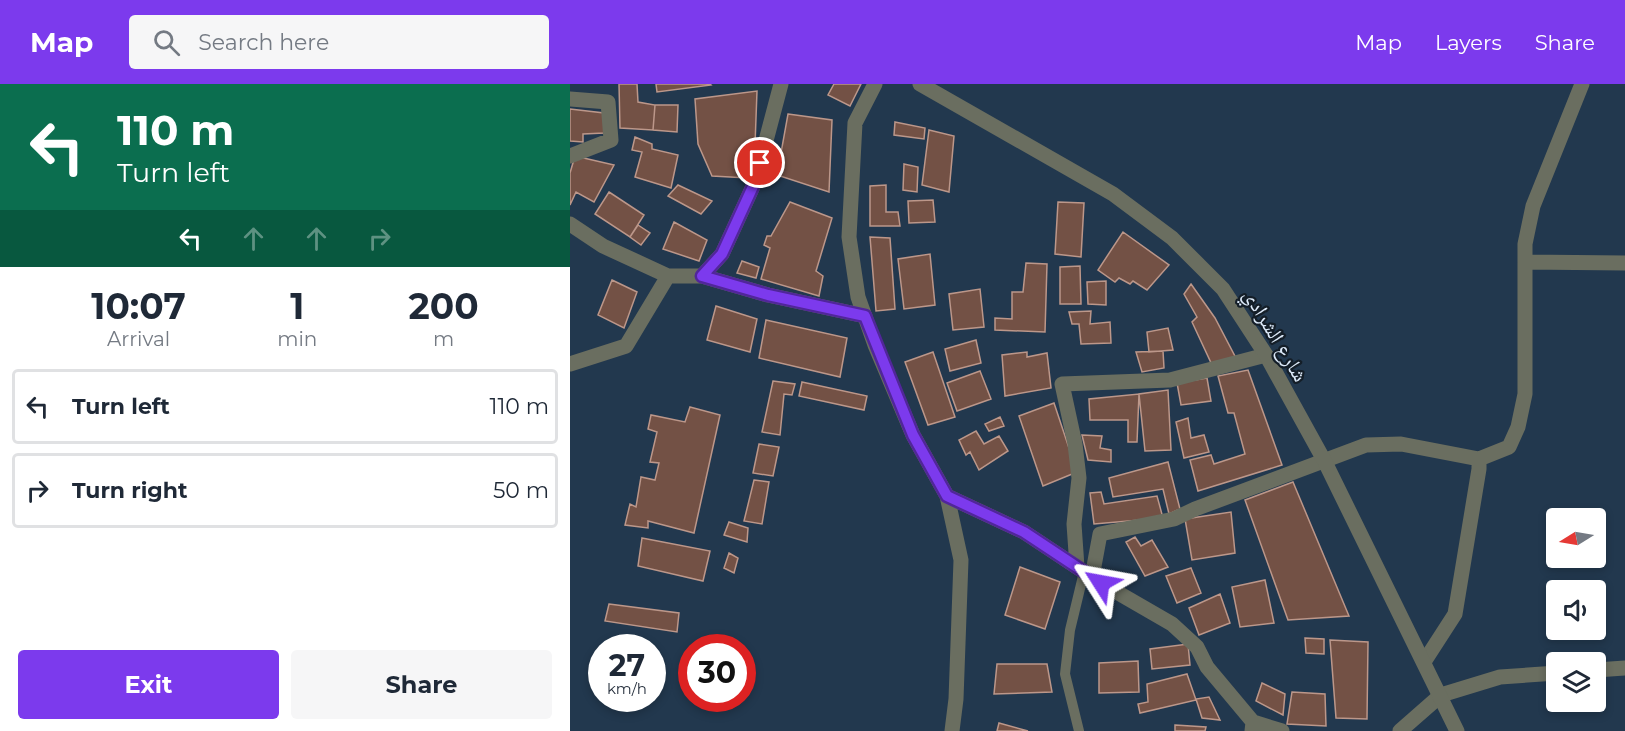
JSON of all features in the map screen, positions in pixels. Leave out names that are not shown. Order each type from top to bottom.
[{"type":"street","points":[[702,276],[722,254],[755,182],[782,84]]},
{"type":"street","points":[[875,84],[855,123],[849,237],[858,297],[913,435],[947,496],[961,560],[952,731]]},
{"type":"street","name":"شارع الشرادي","points":[[920,84],[1113,194],[1172,238],[1223,289],[1266,355],[1324,462],[1457,731]]},
{"type":"street","points":[[1084,572],[1100,534],[1174,519],[1195,509],[1366,446],[1401,444],[1479,459],[1509,447],[1518,427],[1525,394],[1525,244],[1533,206],[1582,84]]},
{"type":"street","points":[[570,99],[608,102],[611,140],[570,156]]},
{"type":"street","points":[[570,224],[603,246],[668,276],[702,276],[768,295],[865,316]]},
{"type":"street","points":[[1525,262],[1625,263]]},
{"type":"street","points":[[570,364],[626,346],[668,276]]},
{"type":"street","points":[[1084,572],[1074,524],[1079,478],[1075,444],[1062,384],[1170,380],[1266,355]]},
{"type":"street","points":[[1424,662],[1455,614],[1479,459]]},
{"type":"street","points":[[947,496],[1024,532],[1084,572],[1172,624],[1197,647],[1207,667],[1253,727],[1282,731]]},
{"type":"street","points":[[1606,669],[1625,668]]},
{"type":"street","points":[[1400,731],[1441,695],[1500,677],[1546,674]]},
{"type":"lane","points":[[1079,731],[1065,674],[1070,630],[1084,572]]},
{"type":"building","points":[[619,84],[637,84],[638,102],[655,105],[653,130],[620,128]]},
{"type":"building","points":[[656,84],[710,84],[711,85],[657,92]]},
{"type":"building","points":[[834,84],[861,84],[850,106],[828,95]]},
{"type":"building","points":[[757,91],[755,145],[748,178],[712,176],[698,144],[695,99]]},
{"type":"building","points":[[655,105],[678,105],[677,132],[653,130]]},
{"type":"building","points":[[570,109],[604,113],[604,133],[583,134],[583,142],[570,141]]},
{"type":"building","points":[[788,114],[832,120],[829,192],[777,175]]},
{"type":"building","points":[[895,122],[925,128],[924,139],[894,135]]},
{"type":"building","points":[[929,130],[954,136],[949,192],[922,185]]},
{"type":"building","points":[[635,137],[652,144],[652,149],[678,155],[671,188],[635,177],[642,152],[632,150]]},
{"type":"building","points":[[575,156],[614,165],[594,202],[576,192],[570,205],[570,173]]},
{"type":"building","points":[[904,164],[918,167],[917,192],[903,190]]},
{"type":"building","points":[[678,185],[712,201],[701,214],[668,196]]},
{"type":"building","points":[[886,185],[886,212],[898,212],[900,226],[870,226],[870,186]]},
{"type":"building","points":[[609,192],[644,215],[630,237],[595,214]]},
{"type":"building","points":[[933,200],[935,222],[909,223],[908,201]]},
{"type":"building","points":[[790,202],[832,218],[816,271],[823,276],[819,296],[761,279],[770,248],[764,245],[767,236],[771,236]]},
{"type":"building","points":[[1058,202],[1084,203],[1081,257],[1055,254]]},
{"type":"building","points":[[674,222],[707,240],[699,261],[663,249]]},
{"type":"building","points":[[638,225],[650,233],[641,245],[630,237]]},
{"type":"building","points":[[1123,232],[1169,265],[1147,290],[1133,281],[1130,284],[1119,278],[1115,282],[1098,270]]},
{"type":"building","points":[[870,237],[890,238],[895,309],[876,311]]},
{"type":"building","points":[[930,254],[935,305],[904,309],[898,259]]},
{"type":"building","points":[[742,261],[759,267],[756,278],[737,273]]},
{"type":"building","points":[[1026,263],[1047,264],[1045,332],[995,330],[995,318],[1012,319],[1012,292],[1023,292]]},
{"type":"building","points":[[1080,266],[1081,304],[1060,304],[1060,267]]},
{"type":"building","points":[[612,280],[637,292],[624,328],[598,315]]},
{"type":"building","points":[[1106,281],[1106,305],[1088,304],[1087,282]]},
{"type":"building","points":[[1191,284],[1215,318],[1237,360],[1213,367],[1192,322],[1197,317],[1184,294]]},
{"type":"building","points":[[980,289],[984,327],[953,330],[949,294]]},
{"type":"building","points":[[716,306],[757,319],[750,352],[707,340]]},
{"type":"building","points":[[1091,311],[1090,324],[1110,322],[1111,343],[1081,344],[1079,324],[1072,324],[1069,312]]},
{"type":"building","points":[[766,320],[847,338],[840,377],[759,358]]},
{"type":"building","points":[[1168,328],[1173,350],[1149,352],[1147,332]]},
{"type":"building","points":[[976,340],[981,363],[950,371],[945,349]]},
{"type":"building","points":[[1163,351],[1164,368],[1142,372],[1136,352]]},
{"type":"building","points":[[933,352],[955,417],[928,425],[905,362]]},
{"type":"building","points":[[1027,352],[1027,357],[1047,353],[1051,388],[1005,396],[1002,355]]},
{"type":"building","points":[[1248,370],[1282,465],[1198,491],[1190,460],[1211,455],[1214,464],[1245,454],[1234,413],[1228,413],[1218,376]]},
{"type":"building","points":[[980,371],[991,399],[957,411],[947,383]]},
{"type":"building","points":[[1207,378],[1211,401],[1181,405],[1177,383]]},
{"type":"building","points":[[773,381],[795,384],[792,395],[784,394],[780,435],[762,432]]},
{"type":"building","points":[[802,382],[867,396],[864,410],[799,396]]},
{"type":"building","points":[[1168,390],[1171,450],[1145,451],[1139,394]]},
{"type":"building","points":[[1139,394],[1137,442],[1128,442],[1128,420],[1090,420],[1089,399]]},
{"type":"building","points":[[1054,403],[1077,472],[1043,486],[1019,416]]},
{"type":"building","points":[[690,407],[720,415],[694,533],[648,521],[648,528],[625,525],[630,504],[636,507],[641,477],[655,480],[659,463],[650,462],[657,432],[648,429],[651,415],[685,422]]},
{"type":"building","points":[[1000,417],[1004,426],[989,431],[985,424]]},
{"type":"building","points":[[1188,418],[1191,438],[1204,435],[1209,452],[1184,458],[1176,422]]},
{"type":"building","points":[[976,431],[984,444],[999,436],[1008,451],[979,470],[970,452],[966,455],[959,440]]},
{"type":"building","points":[[1082,435],[1102,436],[1100,448],[1111,450],[1111,462],[1088,460]]},
{"type":"building","points":[[759,444],[779,447],[773,476],[753,473]]},
{"type":"building","points":[[1168,462],[1180,509],[1169,514],[1163,489],[1113,497],[1109,478]]},
{"type":"building","points":[[754,480],[769,482],[762,524],[744,521]]},
{"type":"building","points":[[1293,482],[1349,616],[1288,620],[1245,500]]},
{"type":"building","points":[[1101,492],[1104,504],[1157,496],[1163,518],[1094,524],[1090,493]]},
{"type":"building","points":[[1231,512],[1235,553],[1192,560],[1185,519]]},
{"type":"building","points":[[729,522],[748,528],[747,542],[724,535]]},
{"type":"building","points":[[1135,537],[1141,546],[1152,540],[1168,567],[1145,576],[1126,542]]},
{"type":"building","points":[[642,538],[710,551],[703,581],[638,566]]},
{"type":"building","points":[[729,553],[738,558],[734,573],[724,568]]},
{"type":"building","points":[[1020,567],[1060,582],[1045,629],[1005,615]]},
{"type":"building","points":[[1191,568],[1201,593],[1177,603],[1166,576]]},
{"type":"building","points":[[1265,580],[1274,623],[1240,627],[1232,587]]},
{"type":"building","points":[[1220,594],[1230,623],[1199,635],[1189,608]]},
{"type":"building","points":[[609,604],[679,613],[677,632],[605,621]]},
{"type":"building","points":[[1305,638],[1324,639],[1324,654],[1306,653]]},
{"type":"building","points":[[1330,640],[1368,642],[1367,719],[1336,718]]},
{"type":"building","points":[[1188,644],[1190,665],[1152,669],[1150,649]]},
{"type":"building","points":[[1138,661],[1139,692],[1099,693],[1099,663]]},
{"type":"building","points":[[997,664],[1047,664],[1052,692],[994,694]]},
{"type":"building","points":[[1187,674],[1196,700],[1140,713],[1138,704],[1148,702],[1147,684]]},
{"type":"building","points":[[1262,683],[1285,694],[1283,715],[1256,701]]},
{"type":"building","points":[[1292,692],[1325,694],[1326,726],[1287,724]]},
{"type":"building","points":[[1209,697],[1220,720],[1202,718],[1196,699]]},
{"type":"building","points":[[999,723],[1028,731],[997,731]]},
{"type":"building","points":[[1175,725],[1206,727],[1205,731],[1175,731]]},
{"type":"route","points":[[760,163],[755,182],[722,254],[702,276],[768,295],[865,316],[913,435],[947,496],[1024,532],[1101,583]]}]
